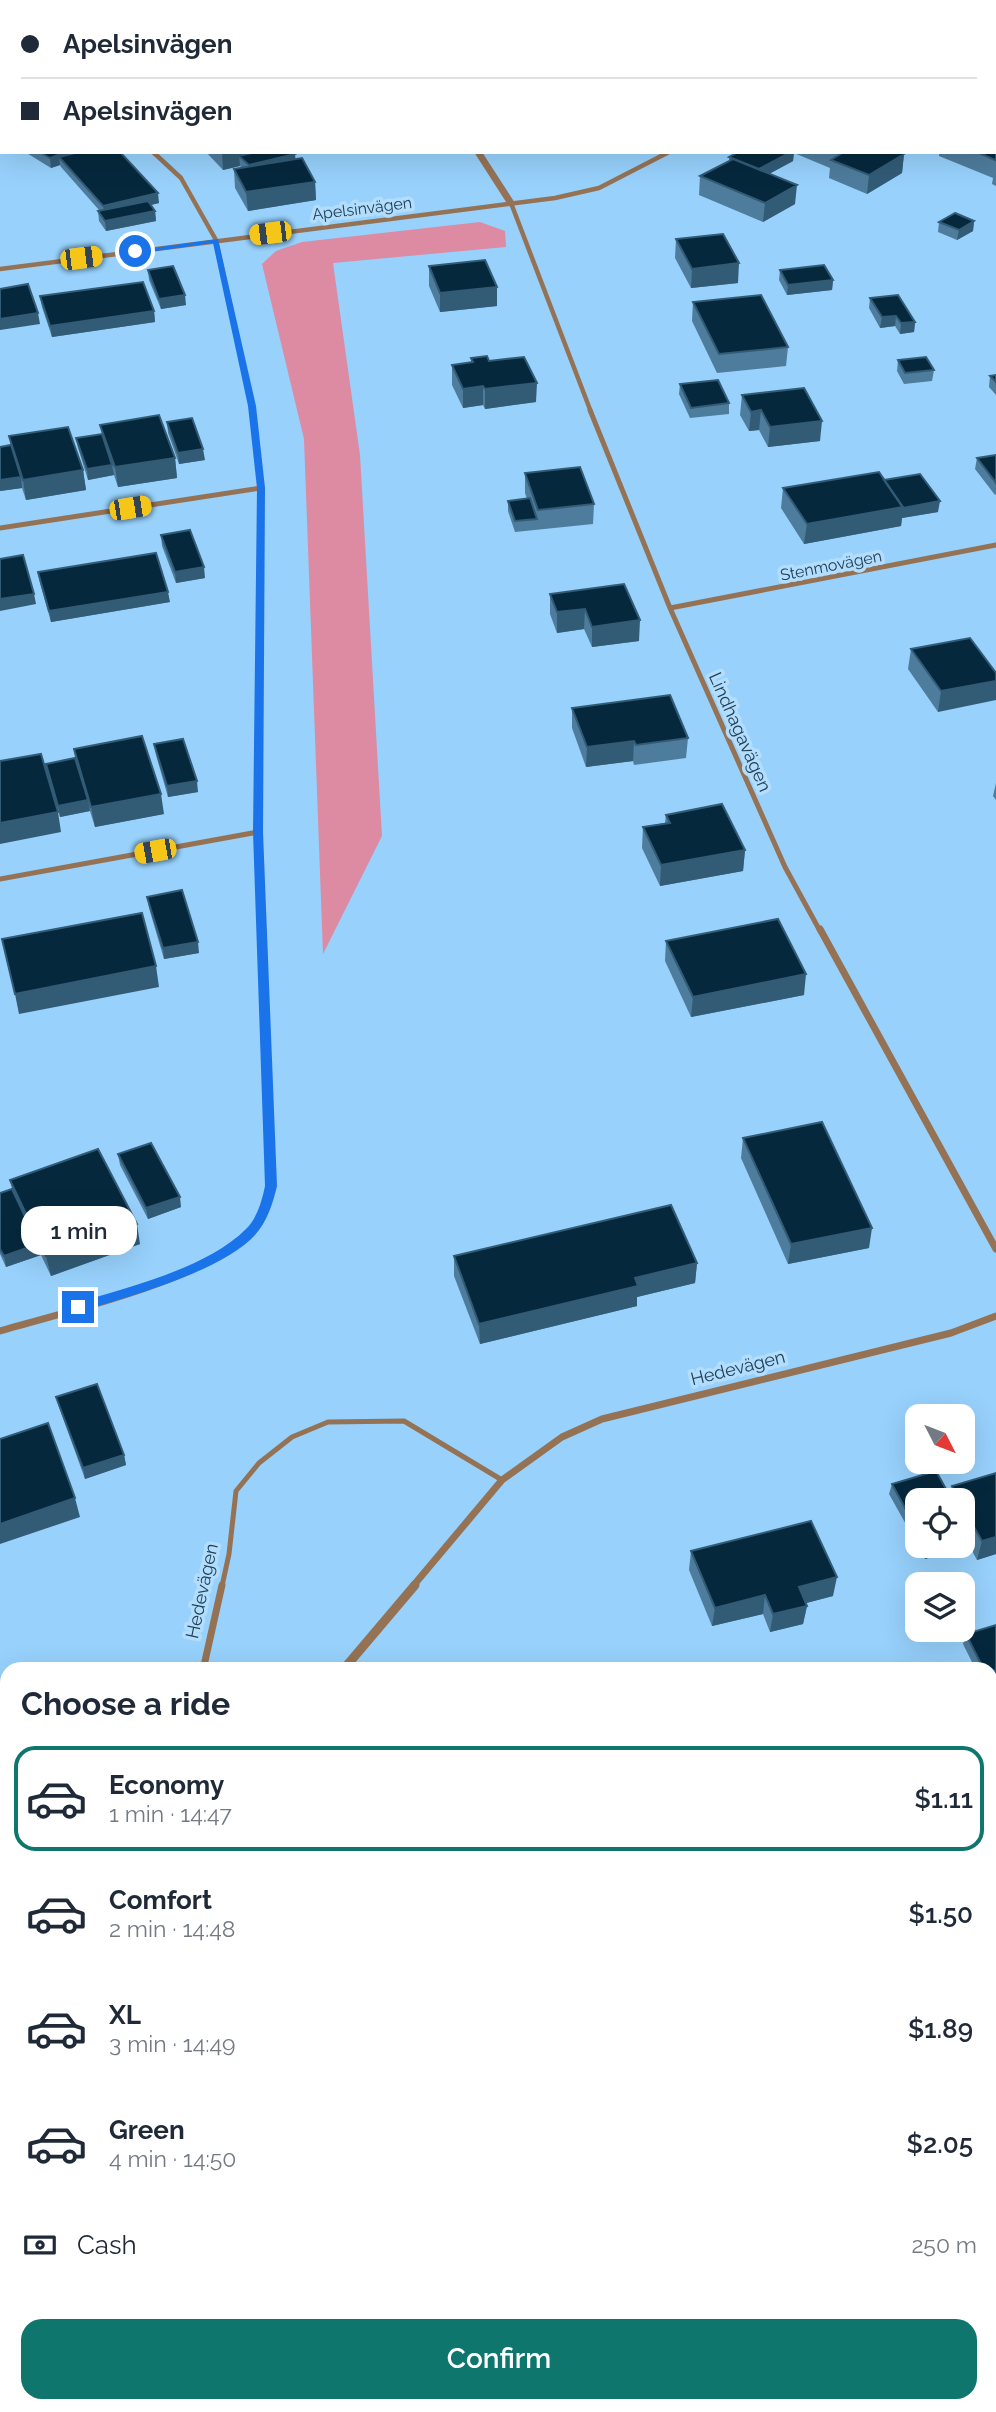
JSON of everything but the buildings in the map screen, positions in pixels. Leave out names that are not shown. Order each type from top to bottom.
[{"type":"street","points":[[0,1331],[156,1283],[225,1252],[252,1231],[267,1205],[271,1186],[258,832],[261,488],[252,406],[216,240],[181,178],[155,154]]},
{"type":"street","points":[[479,154],[511,203]]},
{"type":"street","name":"Apelsinvägen","points":[[0,270],[555,198],[599,188],[665,154]]},
{"type":"street","name":"Lindhagavägen","points":[[511,203],[574,372],[670,608],[785,867],[996,1249]]},
{"type":"street","points":[[0,528],[261,488]]},
{"type":"street","name":"Stenmovägen","points":[[670,608],[996,545]]},
{"type":"street","points":[[0,879],[258,832]]},
{"type":"street","name":"Hedevägen","points":[[350,1662],[502,1480],[562,1437],[602,1419],[951,1333],[996,1316]]},
{"type":"lane","name":"Hedevägen","points":[[204,1662],[229,1554],[236,1490],[259,1463],[292,1437],[328,1422],[404,1420],[502,1480]]},
{"type":"shaded area","points":[[480,222],[505,231],[506,247],[333,263],[360,455],[382,836],[323,954],[304,439],[262,264],[276,251],[302,242]]},
{"type":"route","points":[[78,1307],[156,1283],[225,1252],[252,1231],[267,1205],[271,1186],[258,832],[261,488],[252,406],[216,240],[135,251]]}]
